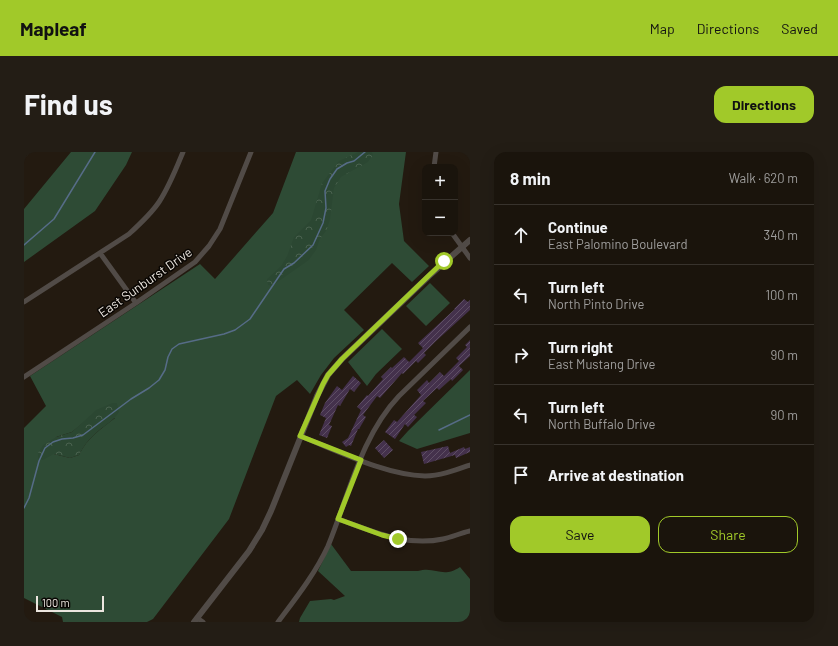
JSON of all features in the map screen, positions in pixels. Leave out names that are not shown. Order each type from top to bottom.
[{"type":"street","points":[[24,155],[27,152]]},
{"type":"street","points":[[24,302],[129,234],[144,220],[158,204],[168,188],[183,152]]},
{"type":"street","name":"East Sunburst Drive","points":[[24,377],[196,262],[220,229],[252,152]]},
{"type":"street","points":[[434,164],[436,152]]},
{"type":"street","points":[[454,236],[470,258]]},
{"type":"street","points":[[198,621],[249,551],[262,530],[317,396],[328,375],[342,359],[461,246],[470,240]]},
{"type":"street","points":[[100,253],[136,303]]},
{"type":"street","points":[[278,622],[313,574],[328,546],[361,460],[377,424],[391,405],[470,327]]},
{"type":"street","points":[[300,436],[386,470],[404,474],[427,476],[470,465]]},
{"type":"street","points":[[338,519],[382,535],[409,541],[442,539],[470,531]]},
{"type":"green space","points":[[71,152],[132,152],[126,165],[95,211],[24,262],[24,209]]},
{"type":"green space","points":[[296,152],[406,152],[399,204],[404,241],[429,266],[412,282],[392,263],[344,310],[364,330],[334,358],[321,375],[310,394],[297,380],[276,396],[229,519],[153,619],[147,622],[63,622],[62,617],[24,598],[24,428],[46,406],[30,376],[200,264],[215,279],[273,213]],"holes":[[[115,418],[90,439],[79,455],[70,458],[54,454],[56,437],[72,432],[84,422]]]},
{"type":"green space","points":[[358,152],[372,152],[373,155],[368,162],[341,177],[334,188],[330,220],[316,250],[309,260],[272,286],[268,285],[267,279],[281,266],[287,256],[294,237],[311,220],[322,183],[339,161]]},
{"type":"green space","points":[[430,283],[450,303],[426,326],[406,306]]},
{"type":"green space","points":[[382,329],[402,349],[376,374],[367,386],[348,362]]},
{"type":"green space","points":[[470,370],[470,433],[417,449],[399,441],[408,431]]},
{"type":"green space","points":[[112,403],[117,403],[119,412],[114,419],[90,439],[79,455],[70,458],[54,454],[43,460],[38,459],[38,453],[43,445],[56,437],[72,432],[96,410]]},
{"type":"green space","points":[[331,544],[351,571],[430,570],[448,572],[460,567],[470,579],[470,622],[299,622],[310,601],[334,600],[345,596],[318,571]]},
{"type":"building","points":[[464,299],[468,302],[470,300],[470,310],[424,353],[426,355],[418,363],[416,361],[403,374],[402,373],[380,398],[377,396],[363,415],[366,417],[358,429],[351,446],[349,445],[346,447],[342,442],[348,438],[361,410],[357,407],[383,379],[381,377],[391,367],[392,368],[404,357],[409,362],[423,348],[418,343]]},
{"type":"building","points":[[470,340],[470,356],[459,366],[463,370],[452,381],[451,379],[439,390],[437,388],[423,401],[426,403],[414,415],[417,417],[408,427],[405,424],[395,439],[385,432],[394,420],[397,422],[421,395],[417,390],[427,380],[429,383],[440,372],[444,376],[459,361],[456,358],[467,347],[465,345]]},
{"type":"building","points":[[353,376],[361,383],[354,392],[350,389],[340,406],[338,405],[329,425],[332,426],[327,438],[319,435],[326,418],[320,415],[325,403],[337,386],[342,390]]},
{"type":"building","points":[[384,440],[393,450],[384,458],[375,448]]},
{"type":"building","points":[[448,446],[450,453],[464,447],[465,449],[470,447],[470,452],[456,458],[455,455],[424,464],[421,452]]},
{"type":"waterway","points":[[24,245],[54,219],[95,152]]},
{"type":"waterway","points":[[24,508],[29,498],[39,461],[45,448],[53,442],[83,435],[131,399],[149,388],[159,380],[165,370],[168,357],[172,349],[179,344],[224,334],[235,330],[250,319],[284,269],[294,263],[313,245],[323,223],[326,208],[325,191],[330,179],[337,169],[354,161],[365,152]]},
{"type":"waterway","points":[[439,430],[470,415]]},
{"type":"route","points":[[398,539],[382,535],[338,519],[361,460],[300,436],[317,396],[328,375],[342,359],[444,261]]}]
